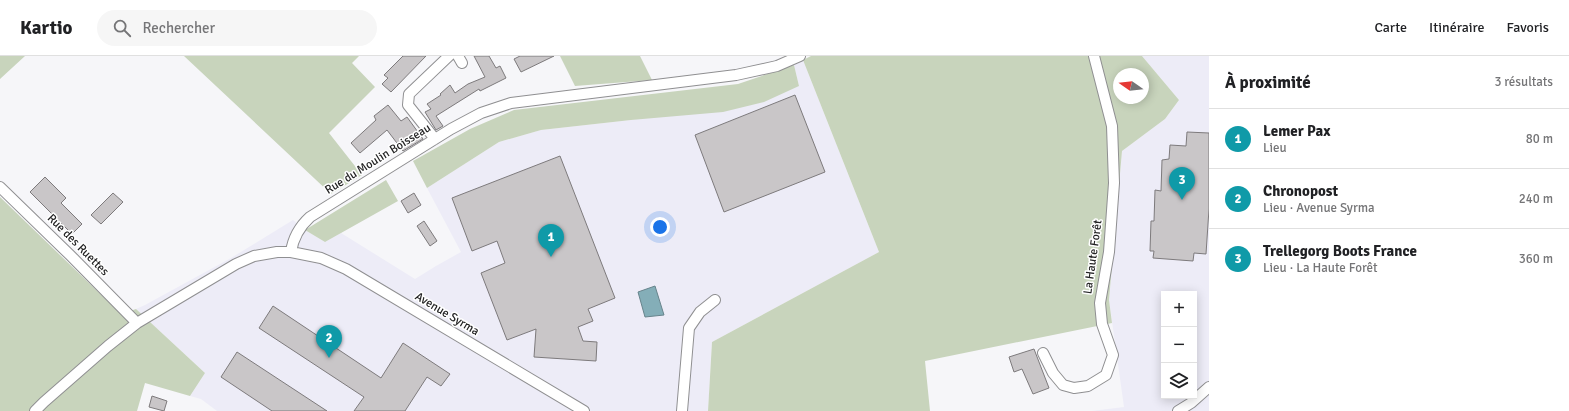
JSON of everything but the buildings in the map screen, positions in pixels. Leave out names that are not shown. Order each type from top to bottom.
[{"type":"street","points":[[435,139],[408,105],[409,94],[450,56]]},
{"type":"street","name":"Rue du Moulin Boisseau","points":[[291,252],[292,241],[301,225],[310,217],[435,139],[481,113],[511,103],[736,74],[777,66],[800,56]]},
{"type":"street","name":"La Haute Forêt","points":[[1043,353],[1053,373],[1063,385],[1074,388],[1088,386],[1106,375],[1112,355],[1102,324],[1100,303],[1109,252],[1114,183],[1112,126],[1094,56]]},
{"type":"street","name":"Rue des Ruettes","points":[[0,187],[70,254],[137,323]]},
{"type":"street","points":[[35,411],[108,346],[137,323],[236,264],[254,256],[277,252],[291,252]]},
{"type":"street","name":"Avenue Syrma","points":[[291,252],[321,258],[346,269],[584,411]]},
{"type":"street","points":[[682,411],[689,328],[700,312],[715,300]]},
{"type":"street","points":[[1178,411],[1192,403],[1209,387]]},
{"type":"shaded area","points":[[1142,56],[1209,56],[1209,411],[1092,411],[1124,407],[1109,300],[1122,151],[1165,119],[1179,100]]},
{"type":"shaded area","points":[[803,60],[879,252],[712,342],[708,411],[217,411],[201,399],[190,396],[205,373],[136,309],[231,258],[293,220],[305,230],[325,242],[341,233],[415,279],[461,252],[427,188],[499,142],[541,130],[631,120],[799,86],[794,65]]},
{"type":"green space","points":[[0,56],[25,56],[0,79]]},
{"type":"green space","points":[[184,56],[359,56],[352,63],[375,87],[329,133],[362,175],[331,194]]},
{"type":"green space","points":[[560,56],[640,56],[652,80],[575,86]]},
{"type":"green space","points":[[811,56],[1142,56],[1179,100],[1165,119],[1122,151],[1109,300],[1112,323],[925,361],[930,411],[708,411],[712,342],[879,252],[803,60]]},
{"type":"green space","points":[[794,65],[799,86],[764,102],[723,112],[541,130],[499,142],[427,188],[413,161],[470,129],[514,110],[738,84]]},
{"type":"green space","points":[[386,180],[398,201],[325,242],[305,230]]},
{"type":"green space","points":[[0,197],[121,314],[136,309],[205,373],[190,396],[145,383],[137,411],[0,411]]},
{"type":"water","points":[[655,286],[664,315],[645,317],[638,292]]},
{"type":"place","name":"Trellegorg Boots France","points":[[1182,200]]},
{"type":"place","name":"Lemer Pax","points":[[551,257]]},
{"type":"place","name":"Chronopost","points":[[329,358]]}]
